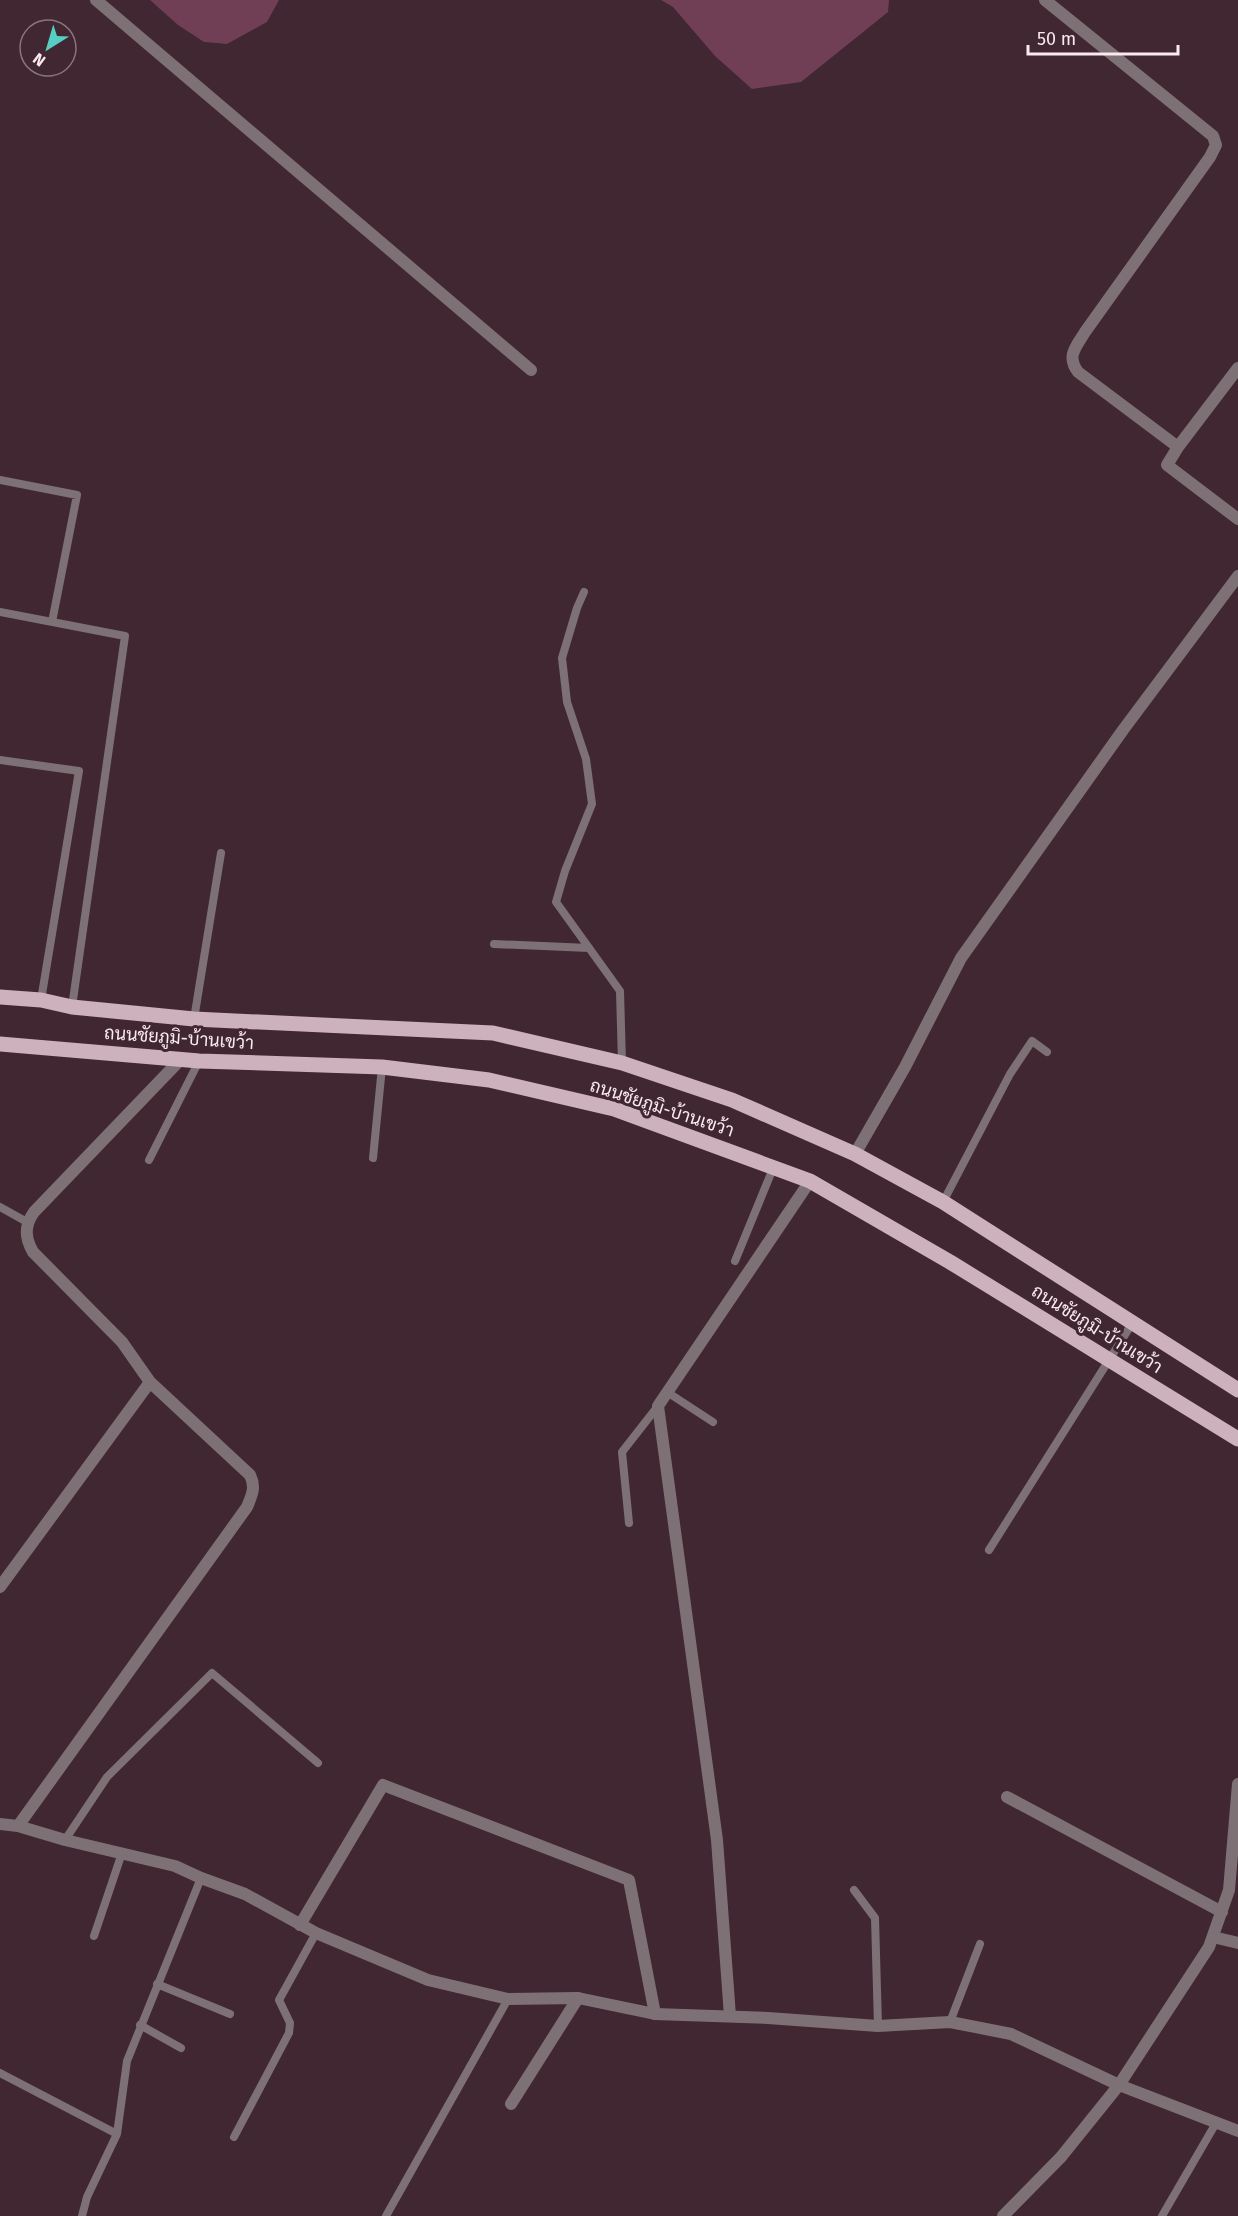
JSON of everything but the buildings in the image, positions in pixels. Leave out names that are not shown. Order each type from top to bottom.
[{"type":"main road","name":"ถนนชัยภูมิ-บ้านเขว้า","points":[[0,997],[41,1000],[72,1008],[194,1019],[493,1033],[622,1063],[732,1100],[855,1154],[943,1202],[1238,1389]]},
{"type":"main road","name":"ถนนชัยภูมิ-บ้านเขว้า","points":[[0,1044],[200,1061],[382,1067],[489,1080],[614,1109],[810,1181],[950,1262],[1238,1439]]},
{"type":"street","points":[[96,0],[531,370]]},
{"type":"street","points":[[1045,0],[1213,136],[1216,145],[1210,157],[1085,332],[1072,354],[1072,364],[1078,372],[1178,447]]},
{"type":"street","points":[[1238,368],[1167,465],[1238,519]]},
{"type":"street","points":[[855,1154],[905,1067],[962,958],[1123,730],[1238,576]]},
{"type":"street","points":[[18,1826],[248,1507],[253,1491],[254,1483],[250,1475],[150,1382],[122,1342],[33,1252],[28,1242],[27,1222],[34,1212],[182,1059]]},
{"type":"street","points":[[730,2016],[717,1840],[658,1406],[810,1181]]},
{"type":"street","points":[[0,1587],[150,1382]]},
{"type":"street","points":[[1003,2216],[1060,2157],[1119,2085],[1209,1947],[1229,1890],[1238,1784]]},
{"type":"street","points":[[300,1925],[383,1785],[629,1880],[655,2014]]},
{"type":"street","points":[[1007,1797],[1222,1912]]},
{"type":"street","points":[[0,1824],[18,1826],[65,1840],[175,1866],[245,1894],[316,1933],[429,1980],[508,1999],[579,1998],[655,2014],[730,2016],[878,2026],[950,2022],[1011,2034],[1119,2085],[1238,2131]]},
{"type":"street","points":[[1213,1937],[1238,1943]]},
{"type":"street","points":[[512,2104],[579,1998]]},
{"type":"lane","points":[[0,480],[77,495],[52,622]]},
{"type":"lane","points":[[584,592],[562,658],[567,702],[586,759],[592,804],[565,871],[556,902],[620,991],[622,1063]]},
{"type":"lane","points":[[0,612],[125,636],[72,1008]]},
{"type":"lane","points":[[0,760],[79,771],[41,1000]]},
{"type":"lane","points":[[194,1019],[221,853]]},
{"type":"lane","points":[[494,944],[589,948]]},
{"type":"lane","points":[[943,1202],[1010,1074],[1032,1041],[1047,1052]]},
{"type":"lane","points":[[149,1160],[200,1061]]},
{"type":"lane","points":[[373,1158],[382,1067]]},
{"type":"lane","points":[[735,1261],[774,1166]]},
{"type":"lane","points":[[0,1207],[27,1222]]},
{"type":"lane","points":[[989,1550],[1133,1322]]},
{"type":"lane","points":[[667,1392],[713,1422]]},
{"type":"lane","points":[[629,1523],[622,1452],[658,1406]]},
{"type":"lane","points":[[65,1840],[107,1778],[212,1673],[318,1763]]},
{"type":"lane","points":[[94,1936],[122,1853]]},
{"type":"lane","points":[[81,2216],[87,2197],[117,2134],[127,2061],[201,1878]]},
{"type":"lane","points":[[854,1890],[875,1918],[878,2026]]},
{"type":"lane","points":[[234,2137],[288,2033],[290,2023],[279,2000],[316,1933]]},
{"type":"lane","points":[[950,2022],[980,1944]]},
{"type":"lane","points":[[157,1984],[230,2014]]},
{"type":"lane","points":[[386,2216],[508,1999]]},
{"type":"lane","points":[[140,2025],[181,2048]]},
{"type":"lane","points":[[0,2073],[117,2134]]},
{"type":"lane","points":[[1162,2216],[1216,2123]]},
{"type":"shaded area","points":[[150,0],[279,0],[267,22],[227,44],[204,42],[178,25]]},
{"type":"shaded area","points":[[661,0],[889,0],[888,12],[801,82],[752,89],[715,56],[673,7]]}]
